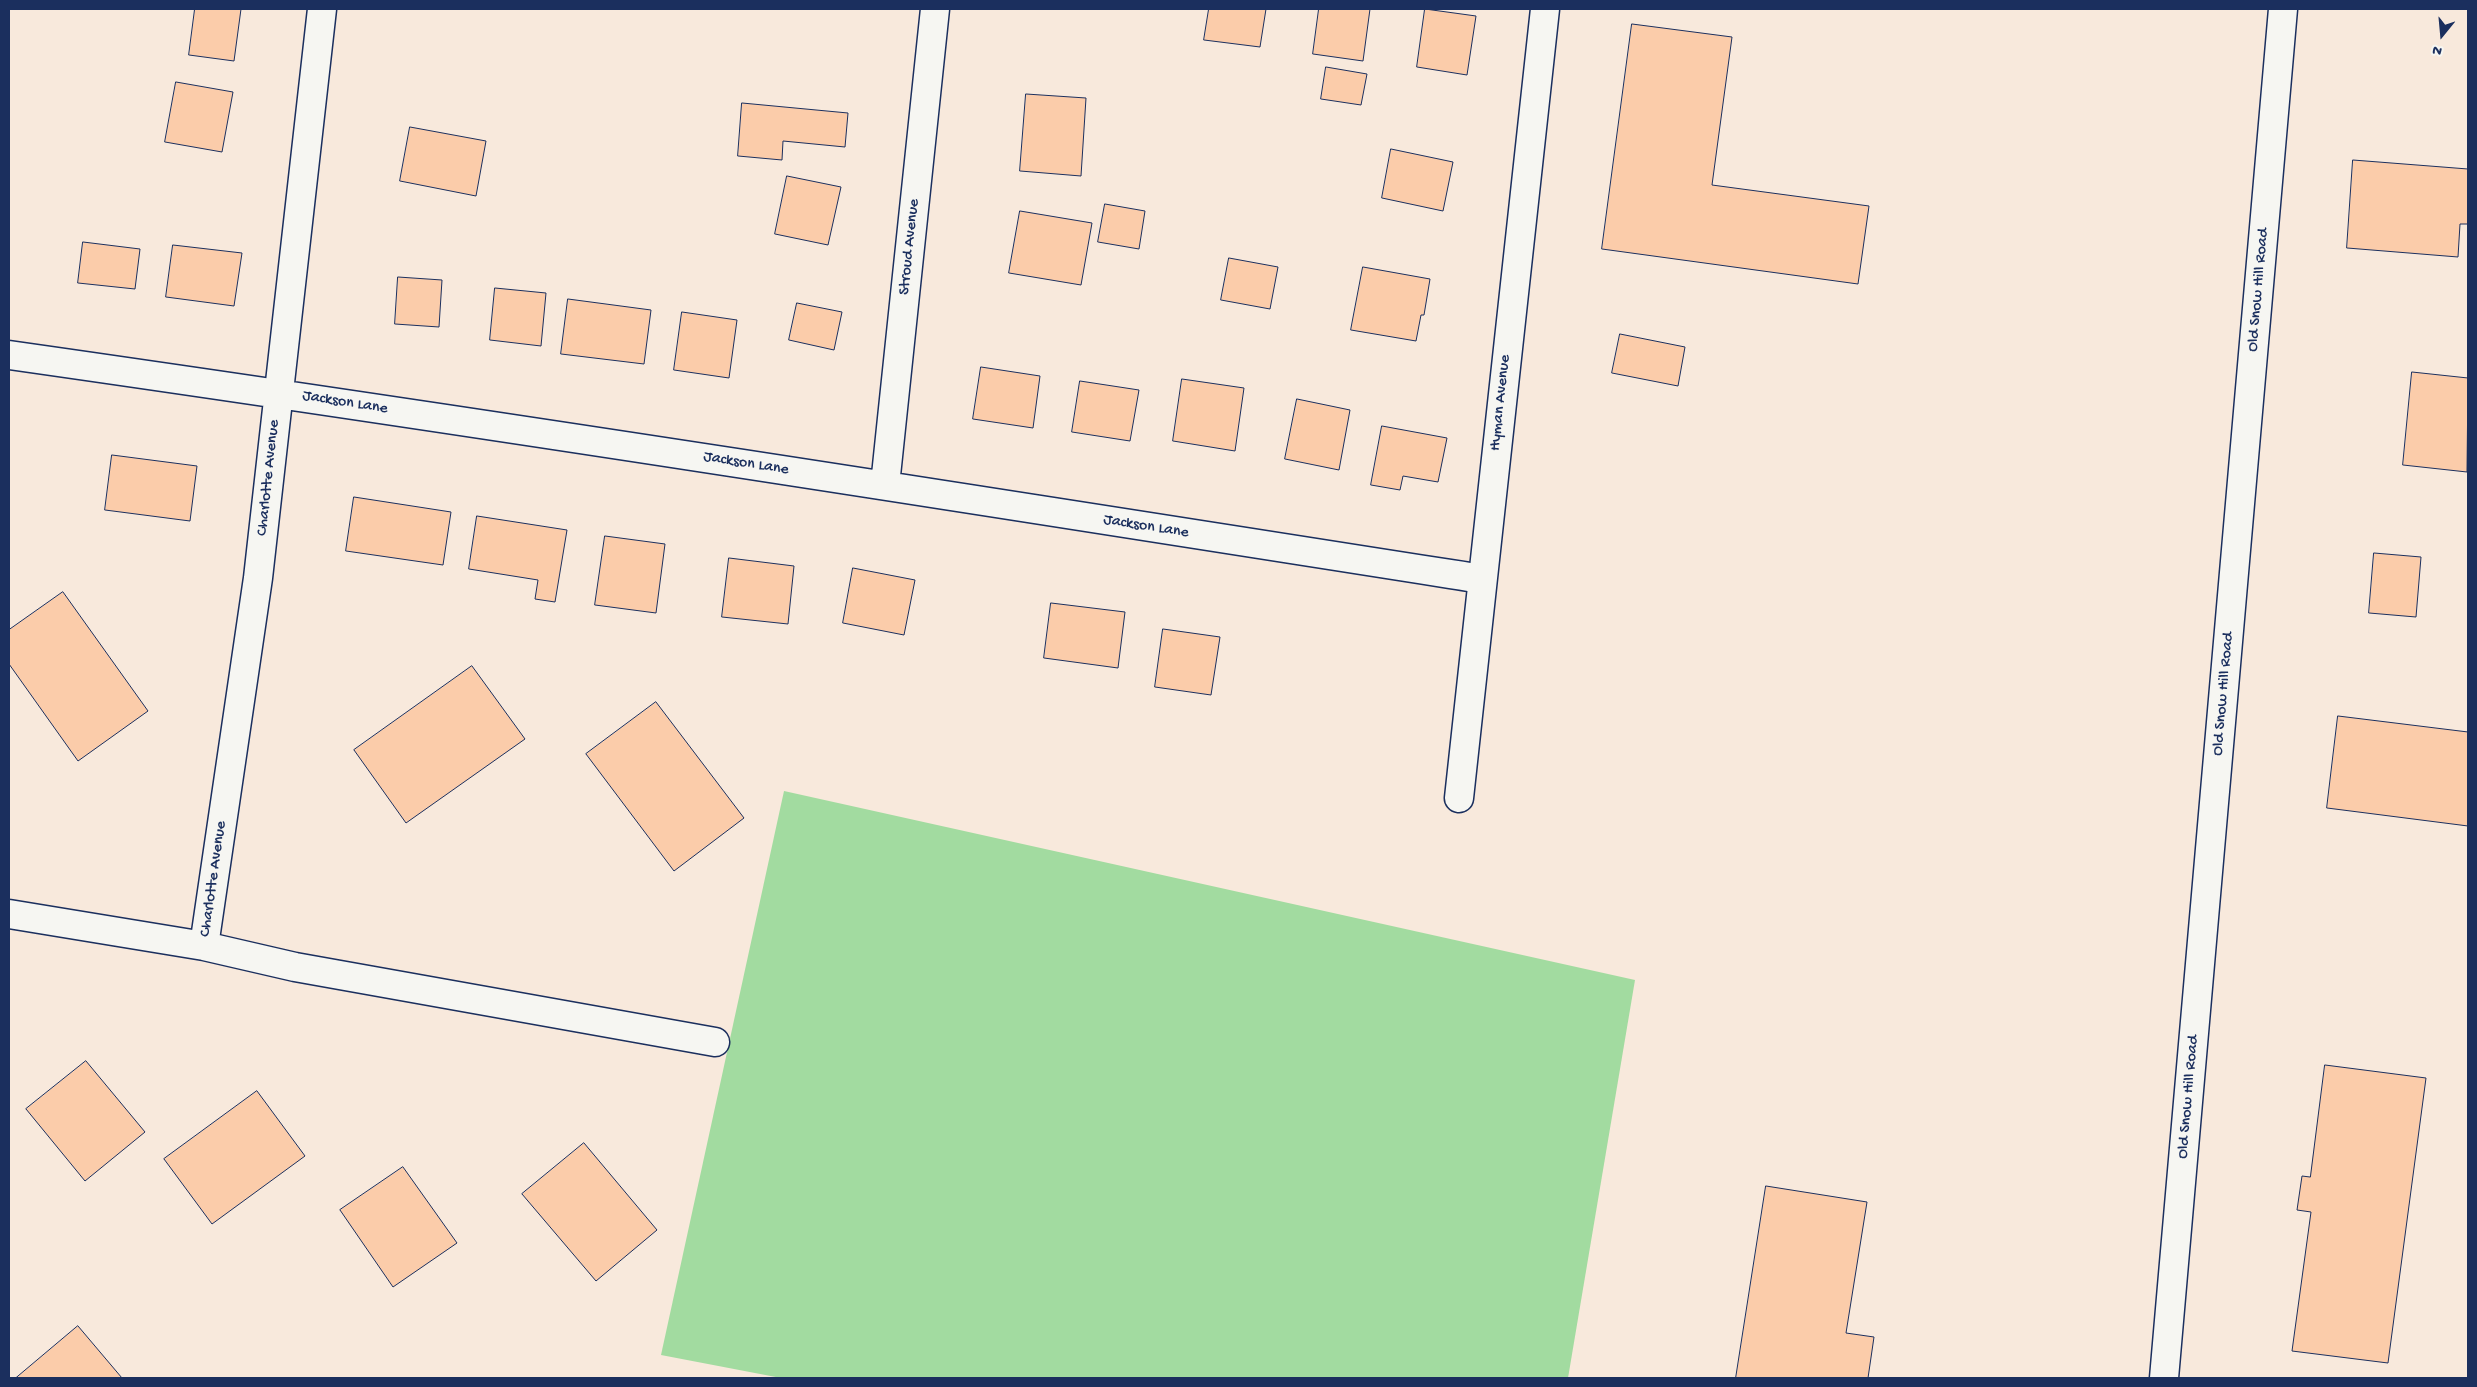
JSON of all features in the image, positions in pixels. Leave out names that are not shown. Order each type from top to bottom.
[{"type":"street","name":"Charlotte Avenue","points":[[204,946],[258,578],[322,9]]},
{"type":"street","name":"Stroud Avenue","points":[[885,485],[935,9]]},
{"type":"street","name":"Hyman Avenue","points":[[1459,798],[1545,9]]},
{"type":"street","name":"Old Snow Hill Road","points":[[2164,1378],[2283,9]]},
{"type":"street","name":"Jackson Lane","points":[[9,355],[278,393],[885,485],[1482,579]]},
{"type":"street","points":[[9,914],[204,946],[295,967],[716,1042]]},
{"type":"green space","points":[[784,791],[1635,980],[1568,1378],[781,1378],[661,1355]]},
{"type":"building","points":[[195,9],[241,9],[234,61],[189,55]]},
{"type":"building","points":[[1209,9],[1266,9],[1260,47],[1204,40]]},
{"type":"building","points":[[1319,9],[1370,9],[1363,61],[1313,54]]},
{"type":"building","points":[[1425,9],[1476,16],[1467,75],[1417,67]]},
{"type":"building","points":[[1632,24],[1732,37],[1712,185],[1869,206],[1858,284],[1602,249]]},
{"type":"building","points":[[1326,67],[1367,74],[1361,105],[1321,99]]},
{"type":"building","points":[[176,82],[233,92],[222,152],[165,142]]},
{"type":"building","points":[[1026,94],[1086,98],[1081,176],[1020,171]]},
{"type":"building","points":[[742,103],[848,113],[845,147],[783,141],[782,160],[738,156]]},
{"type":"building","points":[[410,127],[486,141],[476,196],[400,181]]},
{"type":"building","points":[[1391,149],[1453,162],[1443,211],[1382,198]]},
{"type":"building","points":[[2353,160],[2468,169],[2468,224],[2460,224],[2458,257],[2347,248]]},
{"type":"building","points":[[787,176],[841,187],[828,245],[775,234]]},
{"type":"building","points":[[1105,204],[1145,211],[1139,249],[1098,242]]},
{"type":"building","points":[[1020,211],[1092,223],[1081,285],[1009,273]]},
{"type":"building","points":[[83,242],[140,249],[135,289],[78,283]]},
{"type":"building","points":[[173,245],[242,253],[234,306],[166,297]]},
{"type":"building","points":[[1229,258],[1278,267],[1270,309],[1221,300]]},
{"type":"building","points":[[1363,267],[1430,279],[1424,315],[1421,315],[1416,341],[1351,330]]},
{"type":"building","points":[[398,277],[442,280],[439,327],[395,324]]},
{"type":"building","points":[[495,288],[546,293],[541,346],[490,340]]},
{"type":"building","points":[[568,299],[651,310],[644,364],[561,354]]},
{"type":"building","points":[[797,303],[842,312],[834,350],[789,340]]},
{"type":"building","points":[[682,312],[737,320],[729,378],[674,370]]},
{"type":"building","points":[[1620,334],[1685,347],[1678,386],[1612,373]]},
{"type":"building","points":[[981,367],[1040,376],[1033,428],[973,419]]},
{"type":"building","points":[[2412,372],[2468,378],[2467,472],[2403,465]]},
{"type":"building","points":[[1182,379],[1244,388],[1235,451],[1173,441]]},
{"type":"building","points":[[1080,381],[1139,390],[1130,441],[1072,432]]},
{"type":"building","points":[[1297,399],[1350,410],[1339,470],[1285,459]]},
{"type":"building","points":[[1382,426],[1447,438],[1438,482],[1403,476],[1400,490],[1371,485]]},
{"type":"building","points":[[112,455],[197,466],[190,521],[105,510]]},
{"type":"building","points":[[354,497],[451,512],[443,565],[346,551]]},
{"type":"building","points":[[477,516],[567,530],[555,602],[535,599],[538,580],[469,569]]},
{"type":"building","points":[[605,536],[665,544],[656,613],[595,605]]},
{"type":"building","points":[[2374,553],[2421,557],[2416,617],[2369,613]]},
{"type":"building","points":[[729,558],[794,566],[788,624],[722,617]]},
{"type":"building","points":[[853,568],[915,580],[904,635],[843,623]]},
{"type":"building","points":[[63,592],[148,711],[78,761],[9,664],[9,630]]},
{"type":"building","points":[[1051,603],[1125,612],[1118,668],[1044,658]]},
{"type":"building","points":[[1163,629],[1220,637],[1211,695],[1155,687]]},
{"type":"building","points":[[472,666],[525,739],[406,823],[354,750]]},
{"type":"building","points":[[656,702],[744,818],[674,871],[586,754]]},
{"type":"building","points":[[2338,716],[2468,732],[2468,826],[2327,808]]},
{"type":"building","points":[[86,1061],[145,1132],[85,1181],[26,1109]]},
{"type":"building","points":[[2325,1065],[2426,1078],[2388,1363],[2292,1351],[2311,1212],[2297,1210],[2302,1176],[2310,1177]]},
{"type":"building","points":[[257,1091],[305,1156],[212,1224],[164,1159]]},
{"type":"building","points":[[584,1143],[657,1230],[596,1281],[522,1194]]},
{"type":"building","points":[[403,1167],[457,1243],[393,1287],[340,1210]]},
{"type":"building","points":[[1766,1186],[1867,1202],[1846,1333],[1874,1337],[1868,1378],[1736,1378]]},
{"type":"building","points":[[78,1326],[122,1378],[16,1378]]}]
